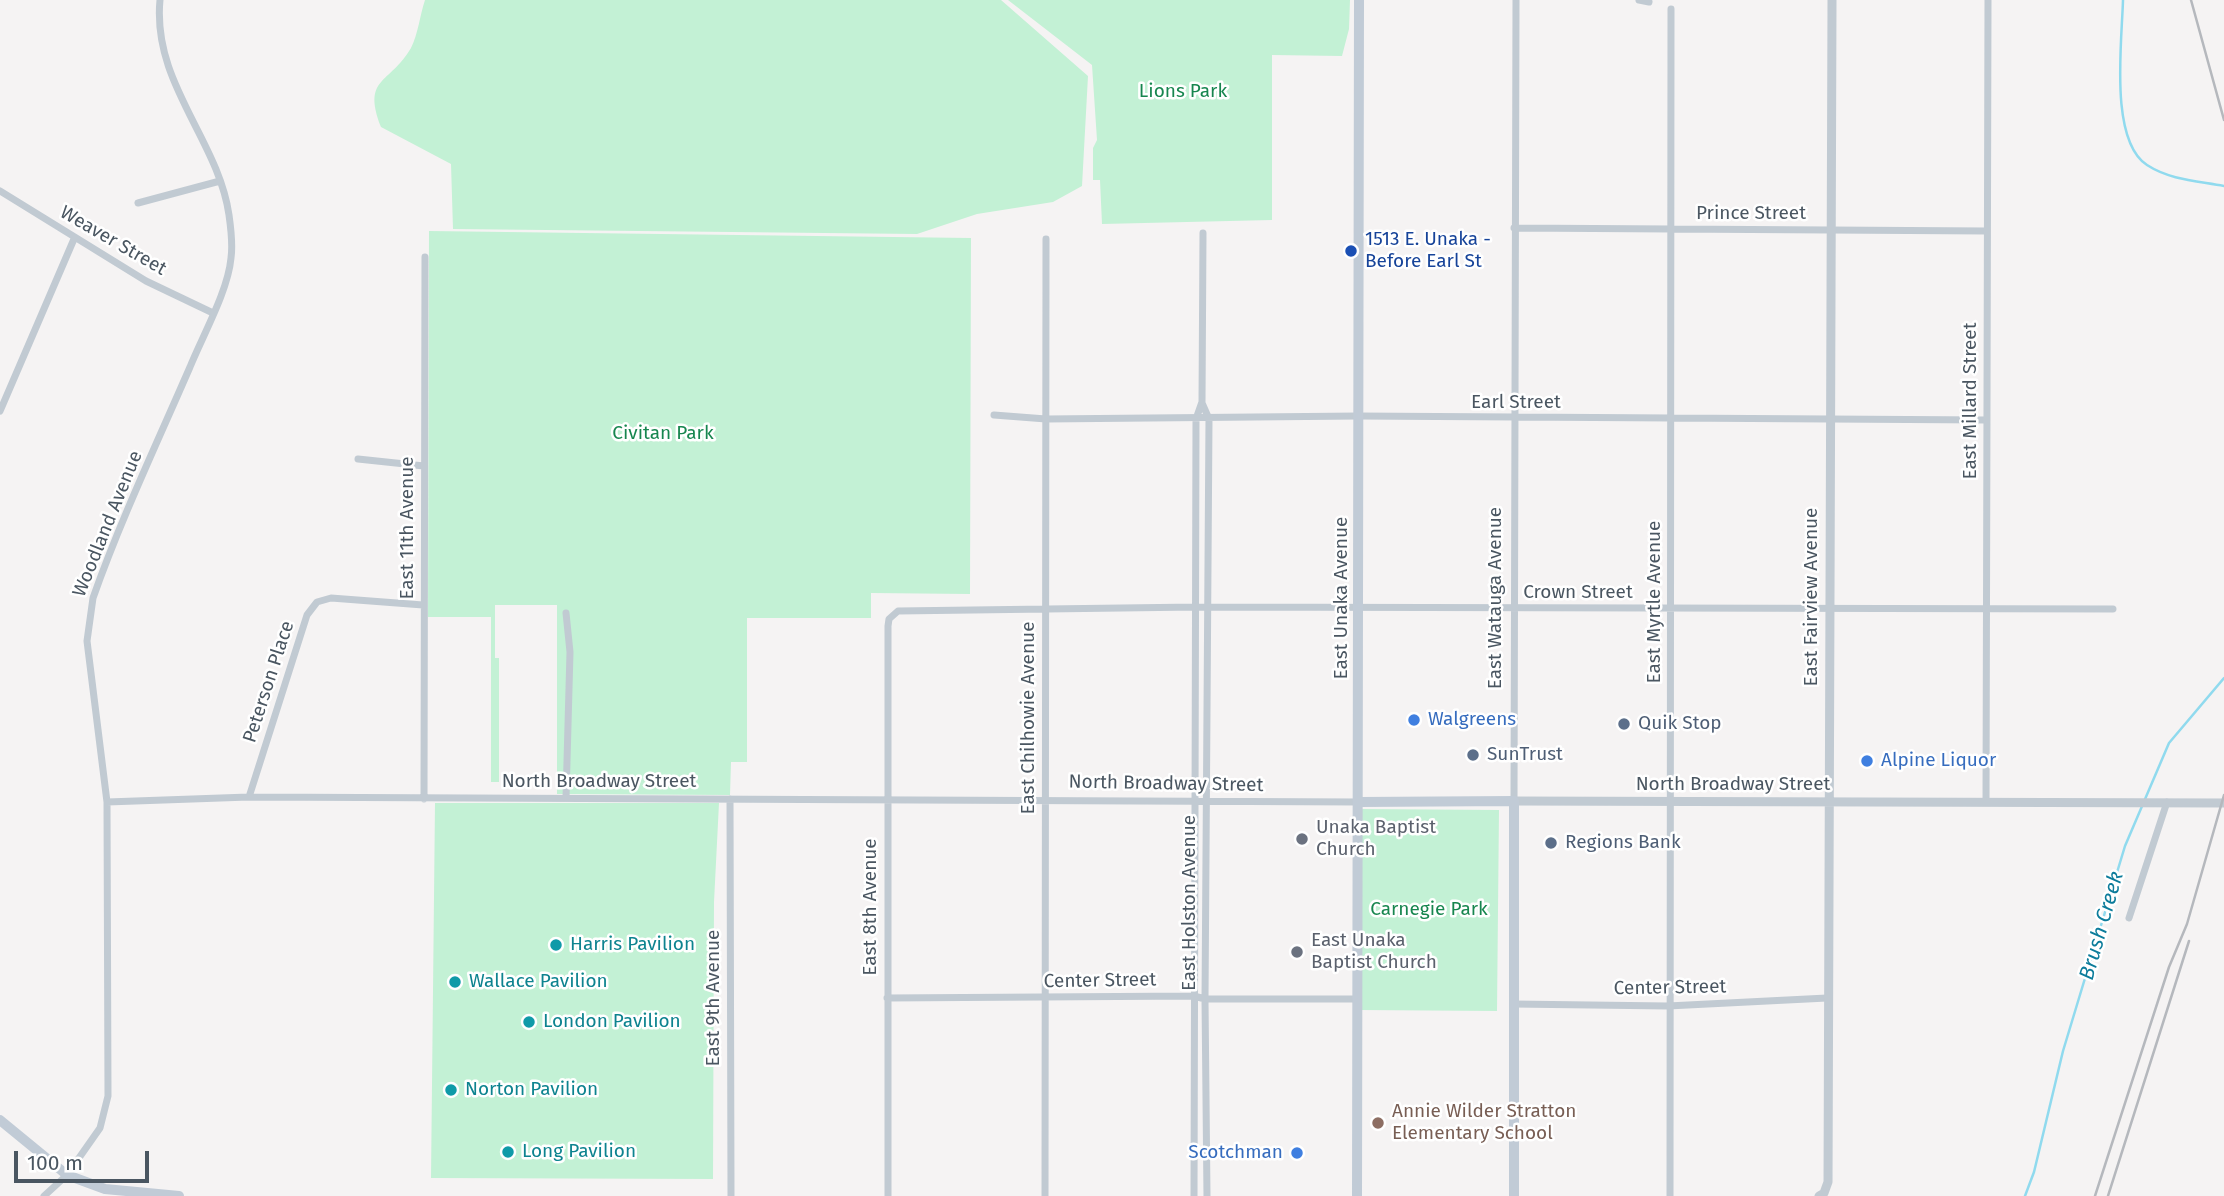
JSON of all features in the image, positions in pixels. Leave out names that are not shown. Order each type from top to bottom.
[{"type":"main road","name":"East Unaka Avenue","points":[[1357,1196],[1356,999],[1360,802],[1359,0]]},
{"type":"main road","name":"North Broadway Street","points":[[1360,802],[1514,801]]},
{"type":"main road","name":"East Watauga Avenue","points":[[1514,801],[1514,1196]]},
{"type":"main road","points":[[0,1120],[67,1175],[105,1189],[179,1196]]},
{"type":"street","name":"Woodland Avenue","points":[[67,1175],[100,1128],[108,1096],[107,802],[87,640],[93,598],[213,313],[231,260],[229,213],[220,181],[182,104],[169,69],[159,18],[160,0]]},
{"type":"street","name":"East Watauga Avenue","points":[[1514,801],[1516,0]]},
{"type":"street","points":[[1639,0],[1648,2]]},
{"type":"street","name":"East Fairview Avenue","points":[[1822,1194],[1828,1182],[1832,0]]},
{"type":"street","name":"East Millard Street","points":[[1986,802],[1988,0]]},
{"type":"street","name":"East Myrtle Avenue","points":[[1670,1196],[1668,1006],[1672,610],[1669,230],[1671,9]]},
{"type":"street","points":[[138,203],[220,181]]},
{"type":"street","name":"Weaver Street","points":[[0,191],[146,281],[213,313]]},
{"type":"street","name":"Prince Street","points":[[1514,228],[1987,231]]},
{"type":"street","name":"East Holston Avenue","points":[[1194,1196],[1196,419],[1202,402],[1203,233]]},
{"type":"street","points":[[0,411],[74,239]]},
{"type":"street","name":"East Chilhowie Avenue","points":[[1045,1196],[1046,239]]},
{"type":"street","name":"East 11th Avenue","points":[[424,799],[425,257]]},
{"type":"street","name":"East Holston Avenue","points":[[1202,402],[1209,419],[1205,999],[1208,1196]]},
{"type":"street","name":"Earl Street","points":[[994,415],[1046,419],[1358,416],[1986,420]]},
{"type":"street","points":[[358,459],[424,466]]},
{"type":"street","name":"Peterson Place","points":[[249,797],[307,615],[317,602],[331,598],[423,605]]},
{"type":"street","name":"Crown Street","points":[[889,619],[898,611],[907,609],[2113,609]]},
{"type":"street","points":[[566,613],[570,652],[566,798]]},
{"type":"street","name":"East 8th Avenue","points":[[888,1196],[886,799],[889,619]]},
{"type":"street","name":"North Broadway Street","points":[[107,802],[249,797],[1360,802]]},
{"type":"street","name":"East 9th Avenue","points":[[730,799],[731,1196]]},
{"type":"street","name":"North Broadway Street","points":[[1514,801],[2224,803]]},
{"type":"street","points":[[2129,918],[2162,802]]},
{"type":"street","name":"Center Street","points":[[887,998],[1194,996],[1205,999],[1356,999]]},
{"type":"street","name":"Center Street","points":[[1513,1004],[1668,1006],[1827,998]]},
{"type":"street","points":[[44,1196],[67,1175]]},
{"type":"green space","points":[[425,0],[1001,0],[1088,76],[1082,186],[1053,202],[977,214],[917,234],[453,229],[451,164],[381,127],[376,111],[376,90],[411,48]]},
{"type":"green space","name":"Lions Park","points":[[1008,0],[1350,0],[1349,29],[1342,56],[1272,55],[1272,220],[1102,224],[1100,180],[1093,180],[1093,148],[1097,140],[1092,65]]},
{"type":"green space","name":"Civitan Park","points":[[429,231],[971,238],[970,594],[871,593],[871,618],[747,618],[747,762],[731,762],[730,795],[557,794],[557,605],[495,605],[495,658],[499,658],[499,782],[491,782],[491,617],[428,617]]},
{"type":"green space","points":[[435,803],[719,803],[714,902],[713,1179],[431,1178]]},
{"type":"green space","name":"Carnegie Park","points":[[1361,809],[1499,810],[1497,1011],[1359,1010]]},
{"type":"waterway","name":"Brush Creek","points":[[2123,0],[2120,88],[2122,113],[2135,152],[2147,165],[2165,174],[2224,186]]},
{"type":"waterway","name":"Brush Creek","points":[[2025,1196],[2034,1172],[2063,1051],[2125,846],[2169,743],[2224,678]]},
{"type":"railway","points":[[2191,0],[2224,120]]},
{"type":"railway","points":[[2095,1196],[2169,967],[2187,924],[2224,795]]},
{"type":"railway","points":[[2108,1196],[2189,941]]},
{"type":"place","name":"1513 E. Unaka - Before Earl St","points":[[1351,251]]},
{"type":"place","name":"Walgreens","points":[[1414,720]]},
{"type":"place","name":"Quik Stop","points":[[1624,724]]},
{"type":"place","name":"SunTrust","points":[[1473,755]]},
{"type":"place","name":"Alpine Liquor","points":[[1867,761]]},
{"type":"place","name":"Unaka Baptist Church","points":[[1302,839]]},
{"type":"place","name":"Regions Bank","points":[[1551,843]]},
{"type":"place","name":"Harris Pavilion","points":[[556,945]]},
{"type":"place","name":"East Unaka Baptist Church","points":[[1297,952]]},
{"type":"place","name":"Wallace Pavilion","points":[[455,982]]},
{"type":"place","name":"London Pavilion","points":[[529,1022]]},
{"type":"place","name":"Norton Pavilion","points":[[451,1090]]},
{"type":"place","name":"Annie Wilder Stratton Elementary School","points":[[1378,1123]]},
{"type":"place","name":"Long Pavilion","points":[[508,1152]]},
{"type":"place","name":"Scotchman","points":[[1297,1153]]}]
